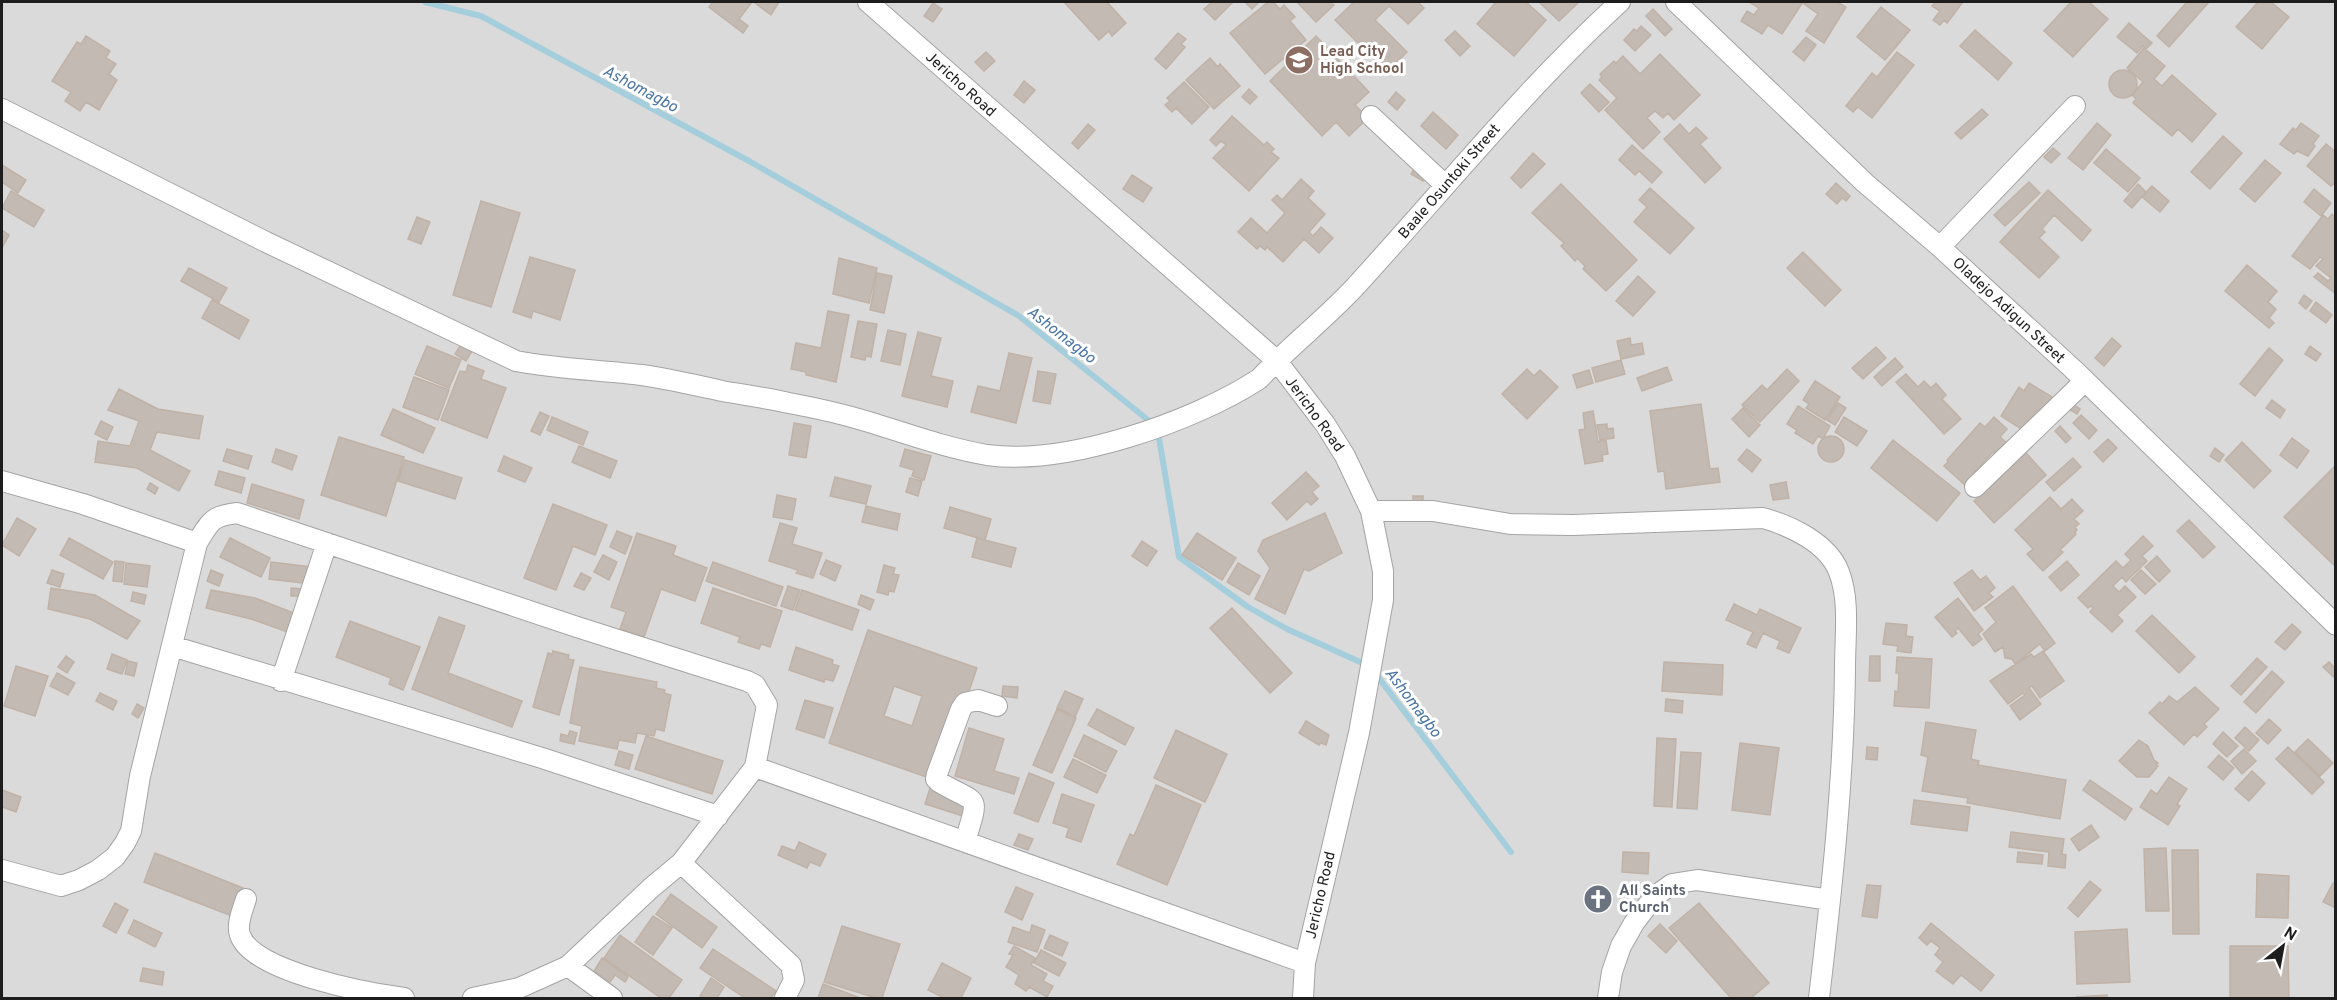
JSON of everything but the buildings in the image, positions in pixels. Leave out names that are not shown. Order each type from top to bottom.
[{"type":"street","name":"Jericho Road","points":[[868,2],[1276,360],[1330,432],[1345,456],[1371,511],[1380,545],[1383,600],[1359,733],[1305,963],[1303,999]]},
{"type":"street","name":"Baale Osuntoki Street","points":[[2,110],[266,242],[516,361],[546,367],[654,377],[789,403],[867,422],[952,448],[989,455],[1026,456],[1070,452],[1111,442],[1196,412],[1242,390],[1258,379],[1352,290],[1561,57],[1620,2]]},
{"type":"street","name":"Oladejo Adigun Street","points":[[1676,2],[1865,183],[1940,247],[2085,381],[2336,625]]},
{"type":"street","points":[[1940,247],[2076,106]]},
{"type":"street","points":[[1371,116],[1445,185]]},
{"type":"street","points":[[1975,487],[2085,381]]},
{"type":"street","points":[[2,481],[83,504],[196,543]]},
{"type":"street","points":[[1371,511],[1433,512],[1510,524],[1573,525],[1763,518],[1781,523],[1825,552],[1838,569],[1843,584],[1845,712],[1840,807],[1819,999]]},
{"type":"street","points":[[2,870],[61,885],[79,880],[98,870],[115,857],[125,843],[131,831],[140,776],[196,543],[207,526],[219,515],[237,513],[755,685],[767,705],[755,766],[681,863],[568,966],[519,988],[473,999]]},
{"type":"street","points":[[281,681],[327,543]]},
{"type":"street","points":[[172,646],[281,681],[542,758],[718,816]]},
{"type":"street","points":[[965,842],[975,810],[974,803],[966,795],[939,782],[937,774],[965,703],[978,700],[997,706]]},
{"type":"street","points":[[755,766],[1305,963]]},
{"type":"street","points":[[681,863],[791,965],[794,980],[785,999]]},
{"type":"street","points":[[1608,999],[1612,972],[1621,946],[1634,923],[1654,897],[1672,884],[1697,880],[1830,900]]},
{"type":"street","points":[[246,899],[239,934],[248,949],[266,960],[304,975],[366,993],[404,999]]},
{"type":"street","points":[[568,966],[612,999]]},
{"type":"shaded area","points":[[2,2],[2335,2],[2335,998],[2,998]]},
{"type":"waterway","name":"Ashomagbo","points":[[425,2],[481,16],[749,161],[1019,316],[1153,424]]},
{"type":"waterway","name":"Ashomagbo","points":[[1158,432],[1179,557],[1248,607],[1287,629],[1369,666]]},
{"type":"waterway","name":"Ashomagbo","points":[[1375,673],[1511,852]]},
{"type":"place","name":"Lead City High School","points":[[1299,60]]},
{"type":"place","name":"All Saints Church","points":[[1598,899]]}]
